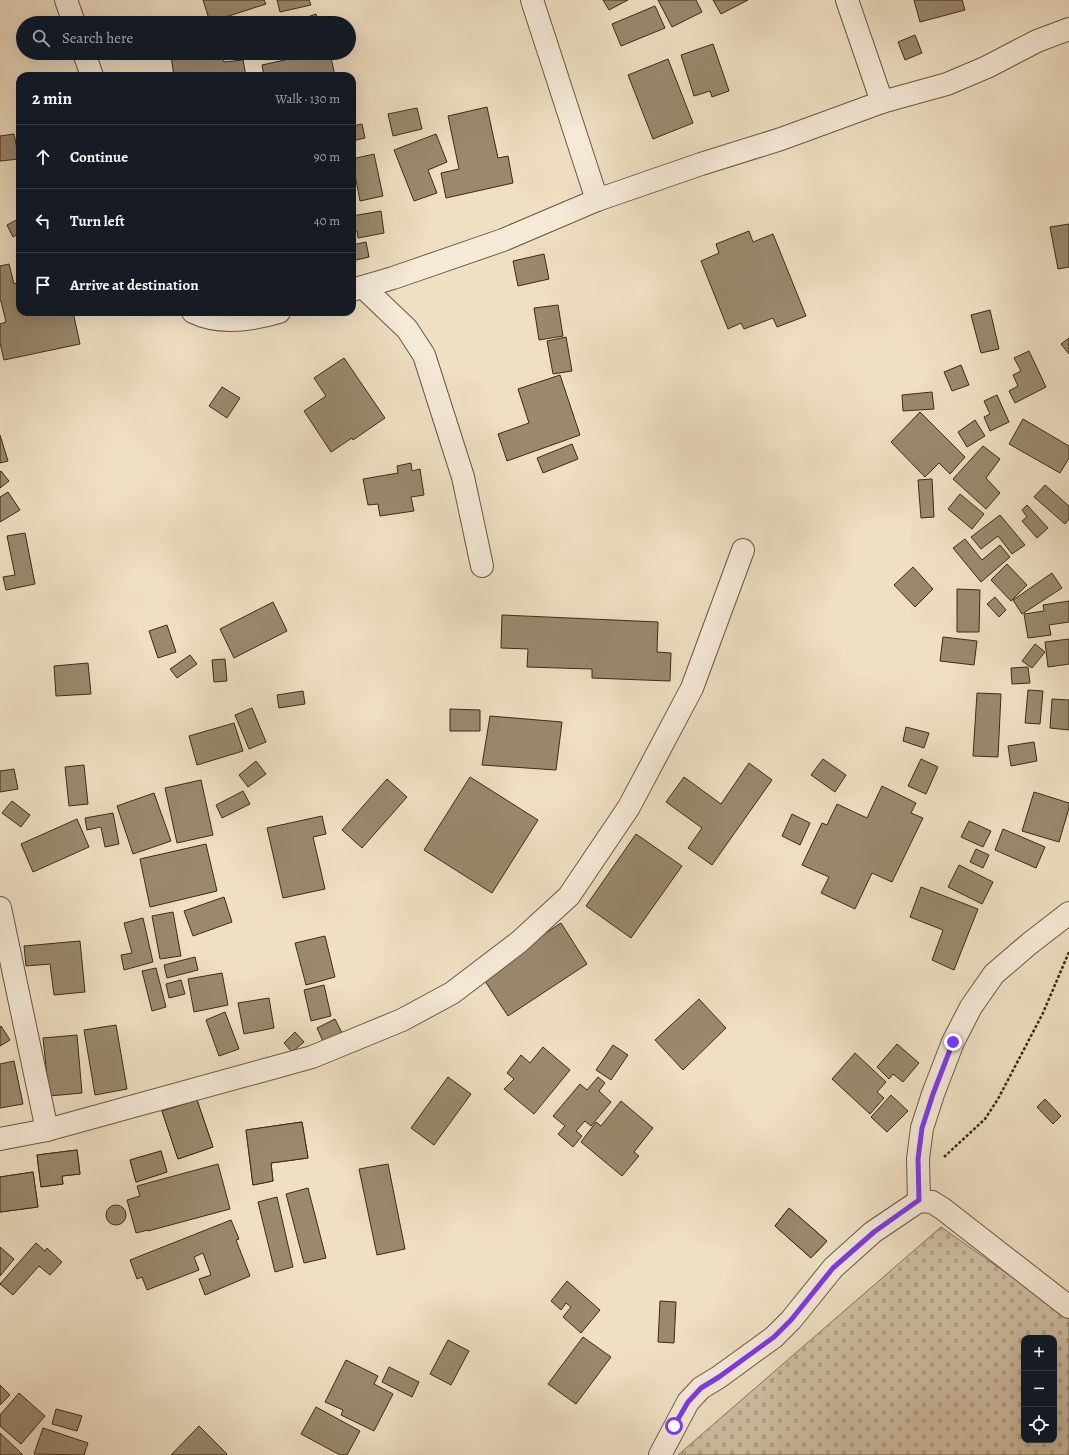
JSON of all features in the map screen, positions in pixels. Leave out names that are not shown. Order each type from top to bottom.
[{"type":"street","points":[[66,0],[72,16]]},
{"type":"street","points":[[532,0],[597,200]]},
{"type":"street","points":[[846,0],[882,102]]},
{"type":"street","points":[[358,289],[503,240],[597,200],[701,164],[781,140],[882,102],[947,84],[987,67],[1037,41],[1069,29]]},
{"type":"street","points":[[86,60],[91,72]]},
{"type":"street","points":[[358,289],[407,330],[424,355],[463,477],[482,566]]},
{"type":"street","points":[[202,316],[230,320],[265,316]]},
{"type":"street","points":[[0,1139],[47,1130],[312,1057],[402,1020],[452,993],[519,942],[569,896],[629,807],[692,688],[744,550]]},
{"type":"street","points":[[0,908],[47,1130]]},
{"type":"street","points":[[919,1200],[918,1159],[922,1128],[953,1042],[971,1007],[994,974],[1069,912]]},
{"type":"street","points":[[660,1455],[688,1402],[701,1388],[719,1377],[774,1337],[791,1320],[833,1268],[874,1232],[919,1200],[932,1202],[943,1209],[1069,1307]]},
{"type":"path","points":[[939,1161],[985,1119],[998,1099],[1043,1013],[1069,952]]},
{"type":"green space","points":[[941,1227],[1069,1317],[1069,1455],[678,1455]]},
{"type":"building","points":[[203,0],[264,0],[266,4],[229,16],[208,16]]},
{"type":"building","points":[[277,0],[309,0],[311,5],[280,12]]},
{"type":"building","points":[[603,0],[628,0],[609,10]]},
{"type":"building","points":[[658,0],[696,0],[702,12],[672,27]]},
{"type":"building","points":[[713,0],[748,0],[721,14]]},
{"type":"building","points":[[914,0],[962,0],[965,10],[920,22]]},
{"type":"building","points":[[655,6],[665,28],[621,46],[612,24]]},
{"type":"building","points":[[915,35],[922,53],[905,60],[898,42]]},
{"type":"building","points":[[713,44],[729,91],[712,97],[710,91],[694,96],[681,55]]},
{"type":"building","points":[[668,59],[693,123],[653,139],[628,75]]},
{"type":"building","points":[[172,60],[224,60],[224,62],[243,60],[245,72],[173,72]]},
{"type":"building","points":[[284,60],[332,60],[334,72],[263,72],[262,65]]},
{"type":"building","points":[[487,107],[498,158],[508,156],[513,183],[446,198],[441,173],[459,169],[448,116]]},
{"type":"building","points":[[417,108],[422,129],[393,136],[388,114]]},
{"type":"building","points":[[362,124],[365,138],[356,140],[356,125]]},
{"type":"building","points":[[14,134],[16,144],[16,159],[0,161],[0,136]]},
{"type":"building","points":[[436,134],[447,162],[428,170],[437,193],[414,201],[394,150]]},
{"type":"building","points":[[374,154],[383,196],[360,201],[356,180],[356,158]]},
{"type":"building","points":[[381,211],[384,233],[358,238],[356,231],[356,215]]},
{"type":"building","points":[[16,220],[16,235],[13,237],[7,225]]},
{"type":"building","points":[[1069,224],[1069,267],[1058,269],[1050,227]]},
{"type":"building","points":[[749,231],[753,242],[773,234],[806,316],[777,327],[773,318],[744,329],[741,323],[728,329],[701,261],[719,253],[716,244]]},
{"type":"building","points":[[366,242],[369,257],[356,260],[356,244]]},
{"type":"building","points":[[544,254],[549,279],[518,286],[513,261]]},
{"type":"building","points":[[9,264],[14,284],[16,283],[16,316],[74,316],[80,344],[4,360],[0,343],[0,324],[6,322],[0,301],[0,266]]},
{"type":"building","points":[[558,305],[563,336],[539,340],[534,308]]},
{"type":"building","points":[[990,310],[999,349],[981,353],[971,315]]},
{"type":"building","points":[[566,337],[572,371],[553,374],[547,341]]},
{"type":"building","points":[[1069,338],[1069,354],[1061,344]]},
{"type":"building","points":[[1029,351],[1046,387],[1015,403],[1009,391],[1018,386],[1013,375],[1021,371],[1014,358]]},
{"type":"building","points":[[344,358],[385,418],[353,440],[352,438],[331,452],[304,411],[326,396],[314,378]]},
{"type":"building","points":[[961,365],[969,385],[952,391],[944,372]]},
{"type":"building","points":[[560,375],[580,435],[507,461],[498,434],[529,423],[518,389]]},
{"type":"building","points":[[222,387],[240,398],[227,418],[209,406]]},
{"type":"building","points":[[932,392],[934,409],[903,411],[902,395]]},
{"type":"building","points":[[997,395],[1009,422],[990,431],[984,417],[990,414],[984,401]]},
{"type":"building","points":[[920,412],[965,457],[950,474],[939,463],[925,477],[891,442]]},
{"type":"building","points":[[1023,419],[1069,446],[1069,458],[1060,473],[1009,444]]},
{"type":"building","points":[[975,420],[985,436],[967,447],[958,432]]},
{"type":"building","points":[[0,435],[8,461],[0,463]]},
{"type":"building","points":[[572,444],[578,459],[543,473],[537,458]]},
{"type":"building","points":[[983,446],[1000,459],[986,478],[1000,493],[986,509],[953,479]]},
{"type":"building","points":[[411,463],[412,471],[420,469],[424,495],[411,497],[414,511],[380,516],[378,504],[368,505],[363,479],[398,473],[397,466]]},
{"type":"building","points":[[1,471],[9,481],[0,488],[0,472]]},
{"type":"building","points":[[932,479],[934,517],[921,518],[918,480]]},
{"type":"building","points":[[1045,485],[1069,506],[1069,519],[1065,524],[1034,497]]},
{"type":"building","points":[[8,492],[20,510],[0,522],[0,497]]},
{"type":"building","points":[[960,494],[984,514],[972,529],[948,509]]},
{"type":"building","points":[[1027,505],[1048,528],[1037,538],[1022,521],[1027,517],[1022,510]]},
{"type":"building","points":[[1000,515],[1025,545],[1012,554],[998,536],[981,549],[971,537]]},
{"type":"building","points":[[25,533],[35,584],[6,590],[3,577],[15,575],[7,536]]},
{"type":"building","points":[[965,539],[982,560],[1000,545],[1010,557],[981,582],[953,548]]},
{"type":"building","points":[[1007,564],[1027,585],[1011,601],[991,580]]},
{"type":"building","points":[[913,567],[933,589],[915,607],[894,585]]},
{"type":"building","points":[[1052,573],[1062,588],[1022,614],[1013,600]]},
{"type":"building","points":[[957,589],[980,590],[979,632],[957,632]]},
{"type":"building","points":[[995,597],[1006,610],[999,617],[987,604]]},
{"type":"building","points":[[1069,601],[1069,622],[1049,625],[1051,635],[1028,638],[1024,614],[1044,611],[1043,605]]},
{"type":"building","points":[[273,602],[287,631],[234,658],[220,629]]},
{"type":"building","points":[[502,615],[658,622],[657,652],[671,653],[670,681],[592,678],[592,669],[527,667],[528,649],[501,648]]},
{"type":"building","points":[[167,625],[176,652],[158,658],[149,631]]},
{"type":"building","points":[[943,637],[977,641],[974,665],[940,661]]},
{"type":"building","points":[[1069,639],[1069,664],[1048,667],[1045,642]]},
{"type":"building","points":[[1035,644],[1045,652],[1032,668],[1022,661]]},
{"type":"building","points":[[190,655],[197,664],[177,678],[170,669]]},
{"type":"building","points":[[225,659],[227,681],[214,682],[212,660]]},
{"type":"building","points":[[88,663],[91,694],[56,696],[54,666]]},
{"type":"building","points":[[1028,667],[1030,683],[1012,684],[1011,668]]},
{"type":"building","points":[[1028,690],[1043,691],[1040,724],[1025,723]]},
{"type":"building","points":[[303,691],[305,704],[279,708],[277,695]]},
{"type":"building","points":[[977,693],[1001,694],[998,757],[973,756]]},
{"type":"building","points":[[1052,699],[1069,700],[1069,730],[1050,728]]},
{"type":"building","points":[[252,708],[266,742],[249,749],[235,715]]},
{"type":"building","points":[[450,709],[480,710],[480,731],[450,731]]},
{"type":"building","points":[[490,716],[562,722],[556,770],[482,765]]},
{"type":"building","points":[[234,723],[243,751],[197,765],[189,736]]},
{"type":"building","points":[[906,727],[929,733],[924,748],[903,741]]},
{"type":"building","points":[[1034,742],[1037,761],[1011,766],[1008,746]]},
{"type":"building","points":[[823,759],[846,775],[835,792],[811,775]]},
{"type":"building","points":[[921,759],[938,767],[926,794],[908,786]]},
{"type":"building","points":[[256,761],[266,774],[248,787],[239,775]]},
{"type":"building","points":[[749,763],[772,780],[712,865],[688,848],[702,828],[666,802],[684,777],[721,804]]},
{"type":"building","points":[[84,765],[88,804],[69,806],[65,767]]},
{"type":"building","points":[[14,769],[18,789],[0,792],[0,771]]},
{"type":"building","points":[[470,777],[538,820],[492,893],[424,850]]},
{"type":"building","points":[[387,779],[407,797],[362,848],[342,830]]},
{"type":"building","points":[[201,780],[213,835],[177,843],[165,788]]},
{"type":"building","points":[[882,786],[916,803],[911,813],[923,818],[892,882],[872,873],[855,909],[821,893],[829,877],[802,865],[822,823],[827,825],[837,804],[867,818]]},
{"type":"building","points":[[243,791],[250,804],[222,818],[216,805]]},
{"type":"building","points":[[1034,792],[1069,803],[1069,808],[1059,842],[1022,831]]},
{"type":"building","points":[[154,793],[171,841],[133,854],[117,806]]},
{"type":"building","points":[[12,801],[30,815],[21,827],[2,813]]},
{"type":"building","points":[[113,813],[119,844],[105,847],[101,827],[87,830],[85,818]]},
{"type":"building","points":[[792,814],[810,823],[800,845],[782,836]]},
{"type":"building","points":[[322,816],[326,834],[313,837],[325,889],[283,898],[267,828]]},
{"type":"building","points":[[77,819],[89,847],[33,872],[21,844]]},
{"type":"building","points":[[969,821],[991,831],[983,847],[961,837]]},
{"type":"building","points":[[1003,829],[1045,847],[1036,868],[995,850]]},
{"type":"building","points":[[636,834],[682,866],[631,938],[586,906]]},
{"type":"building","points":[[206,844],[217,891],[150,907],[140,859]]},
{"type":"building","points":[[976,849],[989,855],[983,868],[970,862]]},
{"type":"building","points":[[959,865],[993,882],[982,904],[948,887]]},
{"type":"building","points":[[921,887],[978,909],[954,970],[932,960],[943,930],[910,917]]},
{"type":"building","points":[[224,897],[232,922],[193,936],[184,911]]},
{"type":"building","points":[[173,912],[181,956],[160,959],[152,916]]},
{"type":"building","points":[[143,918],[153,962],[124,970],[121,955],[132,953],[124,923]]},
{"type":"building","points":[[561,923],[587,964],[508,1016],[481,975]]},
{"type":"building","points":[[325,936],[335,977],[306,985],[295,943]]},
{"type":"building","points":[[80,941],[85,992],[54,995],[50,964],[26,966],[24,946]]},
{"type":"building","points":[[195,957],[198,970],[167,978],[164,965]]},
{"type":"building","points":[[156,968],[166,1007],[152,1011],[142,971]]},
{"type":"building","points":[[222,973],[228,1005],[194,1012],[188,979]]},
{"type":"building","points":[[181,980],[185,994],[169,998],[166,984]]},
{"type":"building","points":[[324,985],[331,1016],[311,1021],[304,990]]},
{"type":"building","points":[[269,998],[274,1028],[244,1034],[238,1003]]},
{"type":"building","points":[[699,999],[726,1028],[683,1070],[655,1040]]},
{"type":"building","points":[[225,1012],[239,1049],[219,1056],[206,1020]]},
{"type":"building","points":[[335,1019],[344,1037],[325,1046],[317,1028]]},
{"type":"building","points":[[116,1025],[127,1089],[95,1095],[84,1030]]},
{"type":"building","points":[[1,1026],[10,1040],[0,1046],[0,1027]]},
{"type":"building","points":[[295,1032],[304,1042],[292,1052],[284,1043]]},
{"type":"building","points":[[77,1035],[82,1093],[49,1096],[43,1038]]},
{"type":"building","points":[[897,1044],[919,1063],[903,1082],[893,1074],[889,1079],[877,1067]]},
{"type":"building","points":[[613,1045],[628,1055],[611,1080],[596,1070]]},
{"type":"building","points":[[543,1047],[570,1070],[534,1114],[504,1089],[514,1079],[507,1073],[521,1055],[530,1063]]},
{"type":"building","points":[[855,1053],[886,1082],[877,1092],[884,1098],[870,1114],[832,1079]]},
{"type":"building","points":[[14,1061],[23,1104],[0,1108],[0,1064]]},
{"type":"building","points":[[448,1077],[471,1094],[434,1145],[411,1128]]},
{"type":"building","points":[[598,1077],[605,1083],[599,1091],[611,1102],[591,1126],[585,1121],[576,1131],[582,1136],[573,1147],[558,1134],[565,1126],[553,1116],[580,1084],[587,1090]]},
{"type":"building","points":[[891,1095],[908,1111],[887,1132],[871,1117]]},
{"type":"building","points":[[1045,1099],[1061,1116],[1053,1124],[1037,1107]]},
{"type":"building","points":[[197,1100],[213,1147],[178,1159],[162,1111]]},
{"type":"building","points":[[197,1100],[213,1147],[178,1159],[162,1111]]},
{"type":"building","points":[[621,1101],[653,1128],[634,1152],[639,1156],[622,1176],[581,1142],[596,1122],[601,1126]]},
{"type":"building","points":[[302,1122],[308,1158],[271,1163],[273,1181],[253,1185],[246,1130]]},
{"type":"building","points":[[302,1122],[308,1158],[271,1163],[273,1181],[253,1185],[246,1130]]},
{"type":"building","points":[[77,1150],[80,1174],[62,1176],[63,1184],[41,1187],[37,1155]]},
{"type":"building","points":[[77,1150],[80,1174],[62,1176],[63,1184],[41,1187],[37,1155]]},
{"type":"building","points":[[161,1151],[167,1172],[136,1182],[130,1160]]},
{"type":"building","points":[[161,1151],[167,1172],[136,1182],[130,1160]]},
{"type":"building","points":[[218,1164],[230,1209],[136,1233],[127,1200],[140,1196],[137,1186]]},
{"type":"building","points":[[388,1164],[405,1249],[377,1255],[359,1169]]},
{"type":"building","points":[[33,1172],[38,1207],[0,1212],[0,1177]]},
{"type":"building","points":[[33,1172],[38,1207],[0,1212],[0,1177]]},
{"type":"building","points":[[308,1188],[326,1258],[304,1263],[286,1194]]},
{"type":"building","points":[[277,1197],[293,1267],[275,1272],[258,1202]]},
{"type":"building","points":[[112,1205],[120,1205],[126,1211],[126,1219],[120,1225],[112,1225],[106,1219],[106,1211]]},
{"type":"building","points":[[789,1208],[827,1241],[811,1258],[775,1226]]},
{"type":"building","points":[[789,1208],[827,1241],[811,1258],[775,1226]]},
{"type":"building","points":[[231,1220],[239,1239],[236,1240],[250,1276],[205,1295],[199,1279],[211,1275],[203,1253],[194,1257],[199,1270],[147,1290],[142,1277],[137,1279],[130,1260]]},
{"type":"building","points":[[36,1243],[45,1251],[47,1248],[62,1262],[50,1275],[39,1266],[13,1295],[0,1284]]},
{"type":"building","points":[[0,1247],[14,1259],[0,1276]]},
{"type":"building","points":[[567,1281],[600,1310],[581,1333],[563,1317],[571,1307],[566,1303],[561,1310],[551,1301]]},
{"type":"building","points":[[660,1301],[676,1302],[674,1343],[658,1342]]},
{"type":"building","points":[[583,1337],[611,1357],[576,1404],[548,1384]]},
{"type":"building","points":[[448,1340],[469,1351],[451,1385],[430,1374]]},
{"type":"building","points":[[346,1360],[378,1376],[374,1384],[393,1394],[374,1431],[341,1415],[343,1410],[325,1402]]},
{"type":"building","points":[[389,1367],[419,1382],[412,1397],[382,1382]]},
{"type":"building","points":[[0,1385],[10,1395],[0,1405]]},
{"type":"building","points":[[19,1393],[45,1416],[21,1444],[0,1426],[0,1415]]},
{"type":"building","points":[[316,1407],[360,1431],[347,1455],[340,1455],[301,1434]]},
{"type":"building","points":[[56,1409],[82,1416],[77,1431],[52,1424]]},
{"type":"building","points":[[199,1426],[227,1454],[171,1455]]},
{"type":"building","points":[[43,1428],[88,1443],[84,1455],[34,1454]]},
{"type":"building","points":[[0,1433],[23,1455],[0,1455]]},
{"type":"route","points":[[674,1426],[688,1402],[701,1388],[719,1377],[774,1337],[810,1298],[833,1268],[874,1232],[919,1200],[918,1159],[922,1128],[953,1042]]}]
